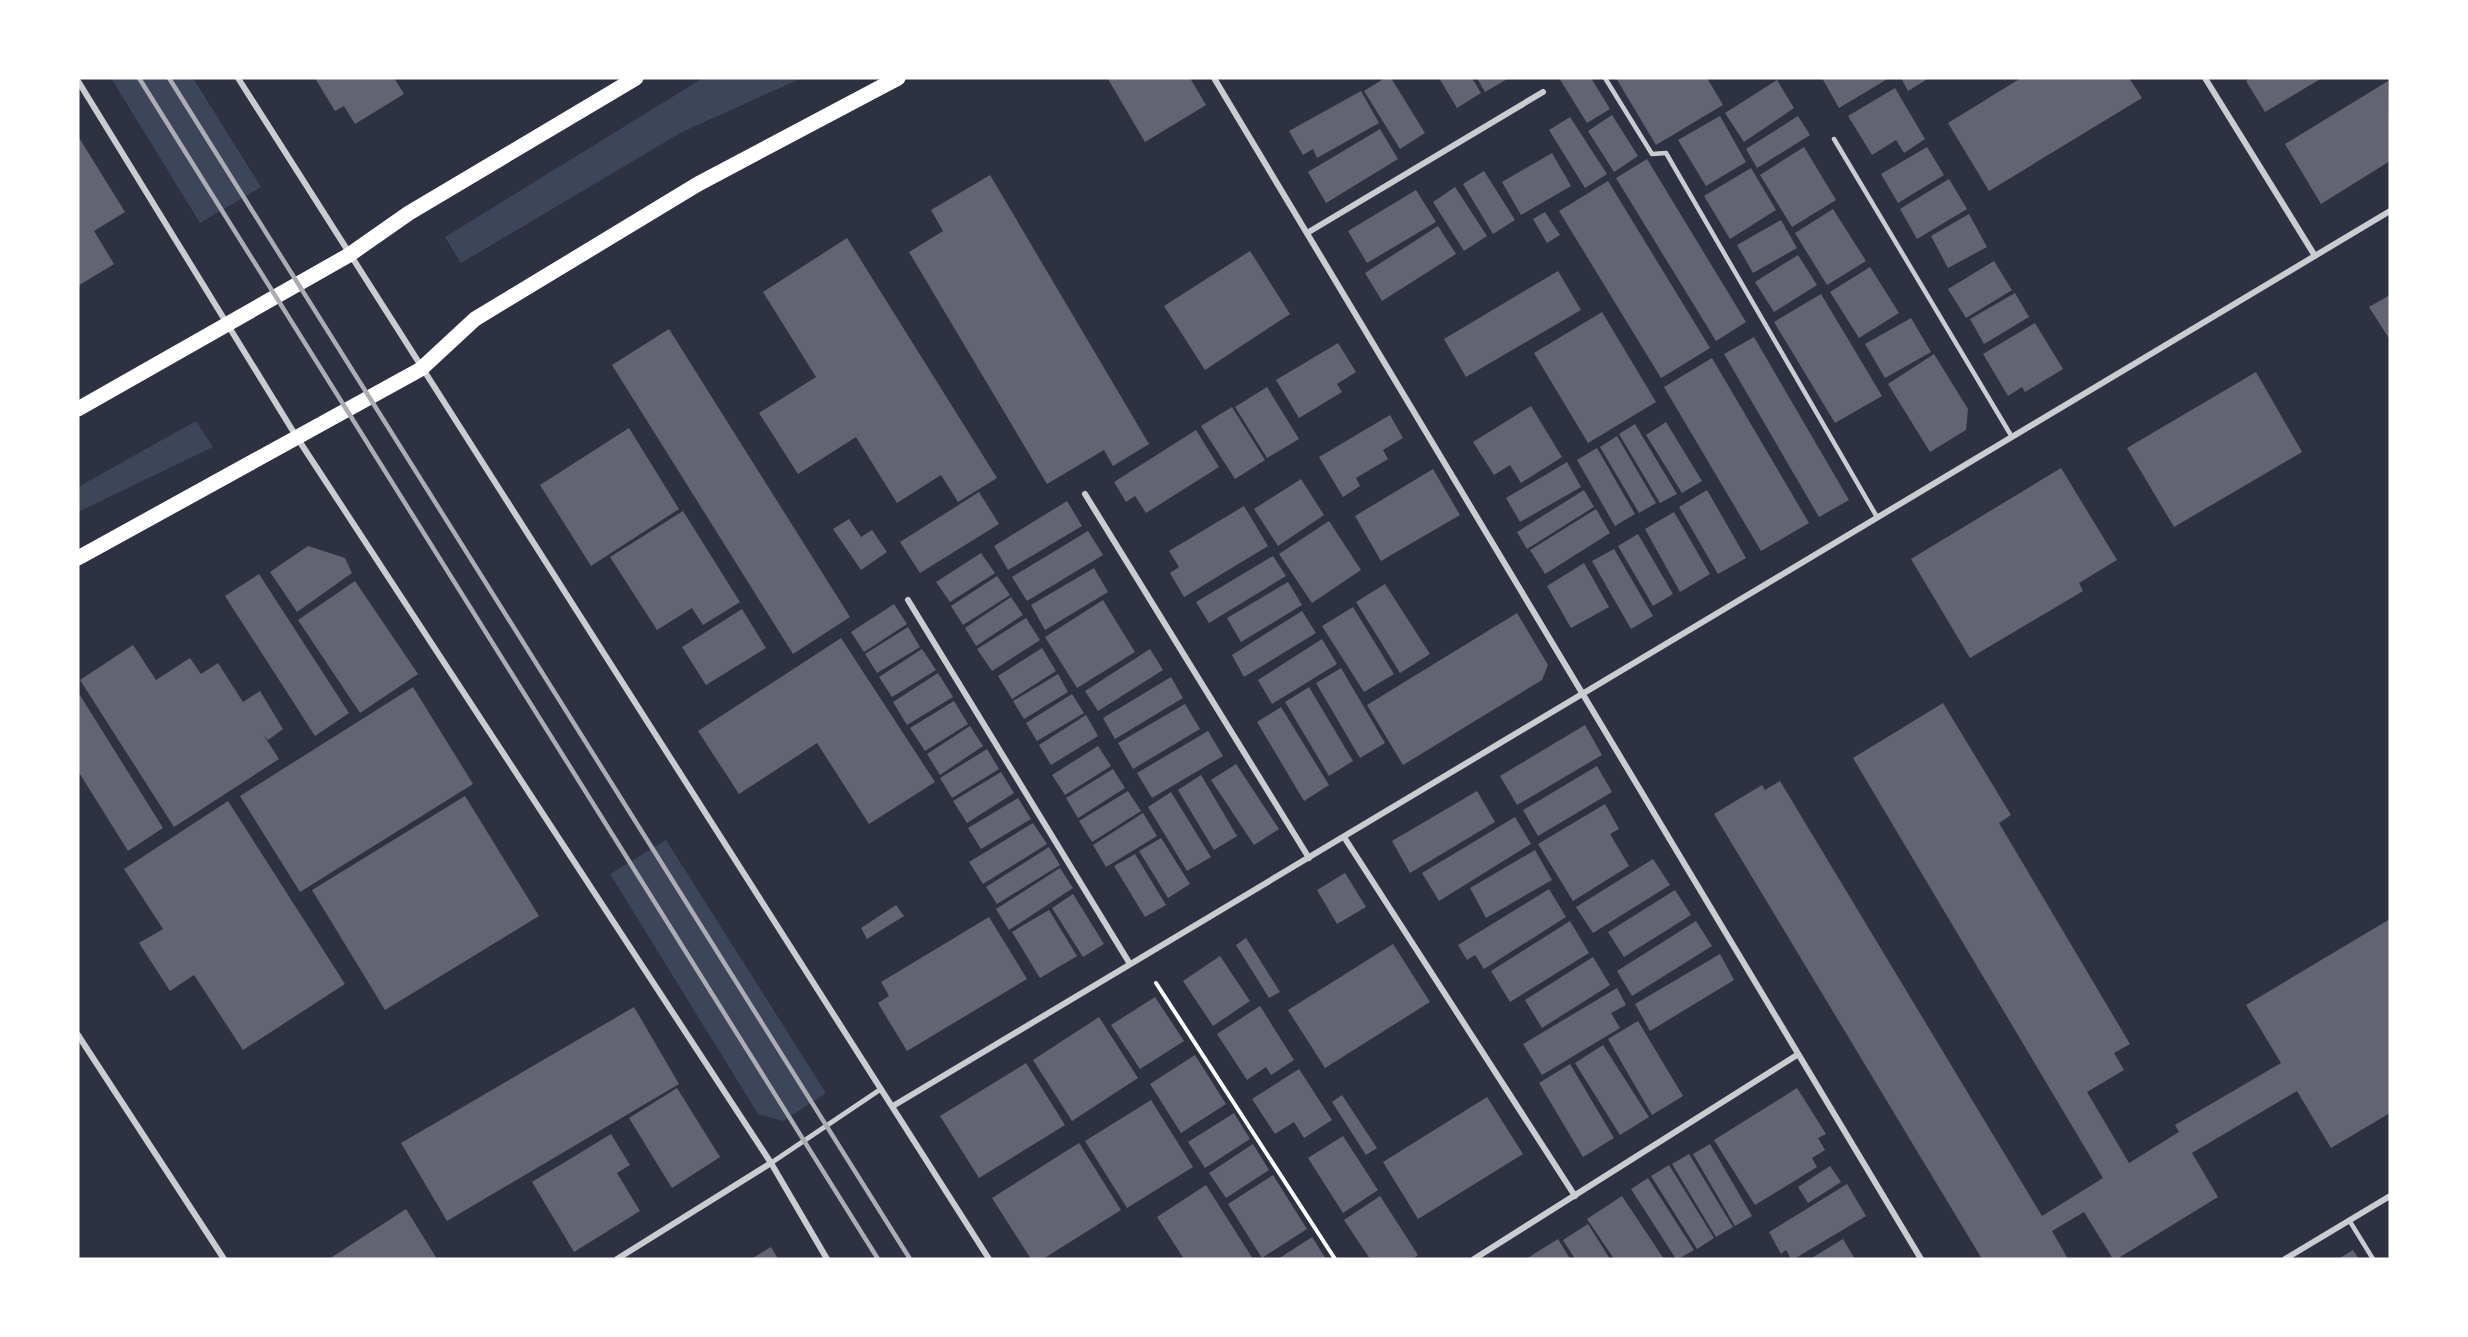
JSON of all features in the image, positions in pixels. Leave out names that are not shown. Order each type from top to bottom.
[{"type":"main road","points":[[78,410],[349,255],[409,213],[636,78]]},
{"type":"main road","points":[[78,558],[421,369],[474,319],[698,184],[897,78]]},
{"type":"street","points":[[238,78],[421,369],[893,1106],[988,1259]]},
{"type":"street","points":[[1214,78],[1797,1055],[1922,1259]]},
{"type":"street","points":[[2205,78],[2314,256]]},
{"type":"street","points":[[78,81],[296,436],[771,1163],[827,1259]]},
{"type":"street","points":[[1307,233],[1543,92]]},
{"type":"street","points":[[893,1106],[2390,211]]},
{"type":"street","points":[[1085,494],[1309,858]]},
{"type":"street","points":[[908,600],[1130,964]]},
{"type":"street","points":[[1344,837],[1575,1196]]},
{"type":"street","points":[[78,1035],[224,1259]]},
{"type":"street","points":[[1474,1259],[1797,1055]]},
{"type":"street","points":[[617,1259],[771,1163],[881,1089]]},
{"type":"street","points":[[2285,1259],[2390,1196]]},
{"type":"lane","points":[[1605,78],[1652,154],[1666,153],[1878,517]]},
{"type":"lane","points":[[1834,138],[2012,437]]},
{"type":"lane","points":[[2349,1220],[2373,1259]]},
{"type":"path","points":[[1140,957],[1335,1259]]},
{"type":"shaded area","points":[[111,78],[193,78],[261,187],[200,223]]},
{"type":"shaded area","points":[[703,78],[802,78],[682,132],[461,263],[445,237]]},
{"type":"shaded area","points":[[196,421],[213,447],[78,512],[78,487]]},
{"type":"shaded area","points":[[666,840],[826,1093],[783,1121],[758,1114],[610,874]]},
{"type":"building","points":[[315,78],[394,78],[404,94],[355,124],[344,106],[335,111]]},
{"type":"building","points":[[1190,78],[1206,105],[1145,142],[1108,79]]},
{"type":"building","points":[[1385,78],[1391,78],[1425,133],[1400,149],[1364,91]]},
{"type":"building","points":[[1439,78],[1472,78],[1481,93],[1457,108]]},
{"type":"building","points":[[1477,78],[1509,78],[1485,92]]},
{"type":"building","points":[[1559,78],[1591,78],[1610,109],[1587,123]]},
{"type":"building","points":[[1616,78],[1707,78],[1723,105],[1656,145]]},
{"type":"building","points":[[1822,78],[1889,78],[1839,108]]},
{"type":"building","points":[[1901,78],[1929,78],[1908,91]]},
{"type":"building","points":[[2021,78],[2129,78],[2142,98],[1989,191],[1948,123]]},
{"type":"building","points":[[2251,78],[2322,78],[2265,112],[2246,81]]},
{"type":"building","points":[[1777,80],[1794,108],[1744,142],[1725,113]]},
{"type":"building","points":[[2388,81],[2390,161],[2321,204],[2285,144]]},
{"type":"building","points":[[1895,88],[1925,139],[1904,153],[1896,140],[1872,155],[1848,116]]},
{"type":"building","points":[[1361,91],[1379,123],[1317,158],[1313,149],[1303,155],[1289,131]]},
{"type":"building","points":[[1612,115],[1638,156],[1614,172],[1588,131]]},
{"type":"building","points":[[1720,116],[1746,162],[1706,186],[1678,140]]},
{"type":"building","points":[[1798,116],[1810,135],[1757,168],[1746,149]]},
{"type":"building","points":[[1570,117],[1607,174],[1585,188],[1549,130]]},
{"type":"building","points":[[1380,129],[1398,159],[1326,203],[1308,172]]},
{"type":"building","points":[[78,136],[125,212],[94,231],[114,264],[78,286]]},
{"type":"building","points":[[1804,147],[1836,200],[1792,227],[1760,175]]},
{"type":"building","points":[[1927,147],[1944,175],[1898,203],[1881,174]]},
{"type":"building","points":[[1552,153],[1571,186],[1521,215],[1502,182]]},
{"type":"building","points":[[1647,159],[1746,322],[1716,341],[1616,178]]},
{"type":"building","points":[[1751,168],[1776,210],[1730,239],[1704,196]]},
{"type":"building","points":[[1484,171],[1515,220],[1493,234],[1463,184]]},
{"type":"building","points":[[990,175],[1149,444],[1113,466],[1104,450],[1047,484],[909,252],[943,231],[931,210]]},
{"type":"building","points":[[1949,179],[1967,209],[1917,239],[1900,209]]},
{"type":"building","points":[[1608,181],[1710,348],[1661,378],[1559,211]]},
{"type":"building","points":[[1455,187],[1487,236],[1464,251],[1433,202]]},
{"type":"building","points":[[1416,190],[1436,222],[1367,263],[1348,231]]},
{"type":"building","points":[[1833,209],[1866,261],[1827,285],[1795,233]]},
{"type":"building","points":[[1545,212],[1560,235],[1547,243],[1533,219]]},
{"type":"building","points":[[1969,214],[1987,247],[1948,268],[1931,236]]},
{"type":"building","points":[[1781,220],[1797,248],[1753,273],[1737,245]]},
{"type":"building","points":[[1438,226],[1456,254],[1382,301],[1365,273]]},
{"type":"building","points":[[847,238],[997,478],[958,502],[941,475],[897,503],[856,437],[798,474],[759,413],[816,377],[763,292]]},
{"type":"building","points":[[1250,251],[1290,314],[1205,370],[1164,306]]},
{"type":"building","points":[[1798,255],[1817,285],[1774,312],[1755,282]]},
{"type":"building","points":[[1994,261],[2012,290],[1966,318],[1948,289]]},
{"type":"building","points":[[1870,267],[1899,313],[1859,338],[1830,292]]},
{"type":"building","points":[[1558,271],[1581,310],[1466,377],[1444,339]]},
{"type":"building","points":[[2015,293],[2029,317],[1984,344],[1970,319]]},
{"type":"building","points":[[1821,294],[1882,396],[1835,423],[1774,322]]},
{"type":"building","points":[[2390,295],[2390,340],[2369,307]]},
{"type":"building","points":[[1602,312],[1656,402],[1588,443],[1534,353]]},
{"type":"building","points":[[1911,318],[1931,352],[1885,378],[1865,344]]},
{"type":"building","points":[[2035,323],[2063,369],[2025,392],[2022,387],[2008,396],[1983,354]]},
{"type":"building","points":[[669,329],[850,617],[793,654],[612,365]]},
{"type":"building","points":[[1754,337],[1849,500],[1819,517],[1724,354]]},
{"type":"building","points":[[1338,343],[1356,372],[1337,384],[1342,392],[1299,418],[1276,380]]},
{"type":"building","points":[[1934,354],[1968,409],[1966,430],[1930,452],[1888,384]]},
{"type":"building","points":[[1712,358],[1809,523],[1761,551],[1664,387]]},
{"type":"building","points":[[2256,372],[2302,452],[2174,527],[2127,448]]},
{"type":"building","points":[[1267,387],[1299,439],[1267,458],[1235,407]]},
{"type":"building","points":[[1531,406],[1562,457],[1521,483],[1510,465],[1494,475],[1473,442]]},
{"type":"building","points":[[1232,407],[1265,460],[1235,479],[1201,426]]},
{"type":"building","points":[[1390,415],[1403,438],[1383,450],[1388,459],[1356,478],[1360,486],[1343,497],[1319,457]]},
{"type":"building","points":[[1666,422],[1702,481],[1682,493],[1646,435]]},
{"type":"building","points":[[1635,424],[1677,494],[1660,503],[1619,434]]},
{"type":"building","points":[[629,428],[679,509],[591,566],[540,485]]},
{"type":"building","points":[[1196,430],[1219,467],[1146,513],[1135,496],[1126,502],[1114,482]]},
{"type":"building","points":[[1617,436],[1656,503],[1639,513],[1600,447]]},
{"type":"building","points":[[1597,448],[1635,514],[1615,526],[1577,460]]},
{"type":"building","points":[[1567,462],[1581,487],[1520,522],[1506,498]]},
{"type":"building","points":[[2061,468],[2117,560],[2079,583],[2083,591],[1970,658],[1911,559]]},
{"type":"building","points":[[1433,469],[1460,515],[1381,561],[1355,516]]},
{"type":"building","points":[[1301,479],[1324,515],[1278,546],[1254,509]]},
{"type":"building","points":[[1584,490],[1594,507],[1527,549],[1517,532]]},
{"type":"building","points":[[1707,490],[1746,558],[1718,574],[1679,507]]},
{"type":"building","points":[[979,492],[999,524],[920,573],[900,542]]},
{"type":"building","points":[[1067,501],[1082,526],[1008,570],[994,546]]},
{"type":"building","points":[[1244,506],[1268,546],[1184,597],[1170,573],[1179,567],[1169,551]]},
{"type":"building","points":[[1596,509],[1610,533],[1545,574],[1530,550]]},
{"type":"building","points":[[683,511],[740,602],[703,625],[692,608],[657,630],[610,557]]},
{"type":"building","points":[[1674,512],[1710,574],[1680,592],[1645,529]]},
{"type":"building","points":[[849,519],[861,537],[872,530],[887,552],[861,570],[833,529]]},
{"type":"building","points":[[1329,521],[1361,570],[1312,603],[1279,554]]},
{"type":"building","points":[[1088,531],[1103,555],[1027,601],[1012,577]]},
{"type":"building","points":[[1638,534],[1673,594],[1653,606],[1618,546]]},
{"type":"building","points":[[308,546],[345,558],[352,573],[297,612],[270,572]]},
{"type":"building","points":[[1614,549],[1653,616],[1631,629],[1592,561]]},
{"type":"building","points":[[981,553],[995,573],[950,602],[936,582]]},
{"type":"building","points":[[1273,556],[1286,576],[1209,623],[1196,602]]},
{"type":"building","points":[[1584,563],[1609,607],[1571,628],[1547,586]]},
{"type":"building","points":[[1094,568],[1108,592],[1045,630],[1031,605]]},
{"type":"building","points":[[259,574],[349,713],[315,736],[225,596]]},
{"type":"building","points":[[997,576],[1010,595],[963,625],[951,606]]},
{"type":"building","points":[[355,581],[418,674],[360,713],[298,620]]},
{"type":"building","points":[[1288,582],[1302,605],[1241,642],[1227,618]]},
{"type":"building","points":[[1385,584],[1430,654],[1400,673],[1356,602]]},
{"type":"building","points":[[1011,597],[1023,615],[976,646],[965,628]]},
{"type":"building","points":[[1103,600],[1135,652],[1077,688],[1045,637]]},
{"type":"building","points":[[894,604],[907,624],[864,652],[851,632]]},
{"type":"building","points":[[1353,607],[1394,674],[1364,692],[1322,626]]},
{"type":"building","points":[[742,609],[766,648],[706,685],[682,647]]},
{"type":"building","points":[[1302,611],[1316,633],[1244,677],[1232,655]]},
{"type":"building","points":[[1517,613],[1548,665],[1542,680],[1403,765],[1367,705]]},
{"type":"building","points":[[1026,618],[1040,640],[992,671],[977,649]]},
{"type":"building","points":[[908,627],[920,647],[877,673],[865,654]]},
{"type":"building","points":[[841,638],[935,782],[869,824],[817,743],[739,794],[698,731]]},
{"type":"building","points":[[1322,639],[1337,664],[1272,704],[1258,680]]},
{"type":"building","points":[[133,645],[156,680],[190,658],[201,674],[218,663],[243,702],[260,691],[283,729],[268,740],[263,734],[279,759],[174,827],[80,680]]},
{"type":"building","points":[[1042,648],[1056,671],[1012,699],[998,676]]},
{"type":"building","points":[[922,649],[936,670],[892,697],[879,677]]},
{"type":"building","points":[[1150,649],[1163,670],[1098,711],[1085,691]]},
{"type":"building","points":[[1341,668],[1385,743],[1360,758],[1316,683]]},
{"type":"building","points":[[938,673],[953,697],[907,725],[893,702]]},
{"type":"building","points":[[1058,674],[1068,692],[1024,719],[1013,701]]},
{"type":"building","points":[[1171,677],[1183,698],[1115,739],[1103,718]]},
{"type":"building","points":[[413,687],[473,784],[300,892],[240,796]]},
{"type":"building","points":[[1309,687],[1353,761],[1329,776],[1285,702]]},
{"type":"building","points":[[78,692],[163,828],[128,851],[78,771]]},
{"type":"building","points":[[1072,694],[1084,713],[1037,741],[1026,723]]},
{"type":"building","points":[[954,701],[968,724],[925,751],[910,728]]},
{"type":"building","points":[[1943,703],[2011,815],[1999,823],[2130,1044],[2114,1053],[2124,1070],[2087,1092],[2129,1163],[2179,1132],[2175,1125],[2281,1063],[2246,1005],[2390,919],[2390,1113],[2331,1148],[2297,1091],[2192,1153],[2218,1197],[2117,1259],[2113,1259],[2084,1212],[2052,1231],[2068,1259],[1982,1259],[1714,814],[1762,785],[1765,790],[1780,781],[2042,1216],[2103,1178],[1853,758]]},
{"type":"building","points":[[1185,704],[1200,729],[1133,769],[1118,743]]},
{"type":"building","points":[[1281,707],[1329,785],[1304,801],[1257,722]]},
{"type":"building","points":[[1086,715],[1098,736],[1051,765],[1039,745]]},
{"type":"building","points":[[1585,725],[1602,755],[1517,805],[1500,776]]},
{"type":"building","points":[[970,726],[983,746],[940,775],[927,754]]},
{"type":"building","points":[[1208,731],[1223,756],[1152,798],[1137,773]]},
{"type":"building","points":[[1098,746],[1111,766],[1065,795],[1052,775]]},
{"type":"building","points":[[987,749],[999,769],[952,798],[940,778]]},
{"type":"building","points":[[1236,764],[1279,829],[1254,845],[1211,780]]},
{"type":"building","points":[[1597,766],[1612,792],[1538,836],[1523,810]]},
{"type":"building","points":[[1113,769],[1125,788],[1078,818],[1066,798]]},
{"type":"building","points":[[1001,772],[1014,793],[967,823],[953,801]]},
{"type":"building","points":[[1201,775],[1237,836],[1214,850],[1178,790]]},
{"type":"building","points":[[1128,791],[1141,811],[1092,842],[1079,821]]},
{"type":"building","points":[[1477,791],[1495,822],[1410,873],[1392,841]]},
{"type":"building","points":[[1171,792],[1211,857],[1187,871],[1148,807]]},
{"type":"building","points":[[465,796],[539,916],[385,1010],[312,890]]},
{"type":"building","points":[[1018,798],[1031,819],[981,849],[968,828]]},
{"type":"building","points":[[228,801],[345,984],[243,1050],[194,975],[170,991],[139,943],[163,929],[124,869]]},
{"type":"building","points":[[1605,804],[1619,829],[1610,834],[1629,866],[1573,901],[1538,844]]},
{"type":"building","points":[[1143,813],[1157,836],[1106,867],[1093,845]]},
{"type":"building","points":[[1515,817],[1531,844],[1439,901],[1422,873]]},
{"type":"building","points":[[1033,823],[1047,844],[983,884],[969,862]]},
{"type":"building","points":[[1161,838],[1190,884],[1168,898],[1139,851]]},
{"type":"building","points":[[1049,847],[1060,865],[997,904],[986,887]]},
{"type":"building","points":[[1535,850],[1552,880],[1486,918],[1470,888]]},
{"type":"building","points":[[1135,854],[1166,905],[1145,917],[1114,866]]},
{"type":"building","points":[[1653,859],[1670,885],[1593,933],[1576,907]]},
{"type":"building","points":[[1060,868],[1073,888],[1009,930],[996,909]]},
{"type":"building","points":[[1345,873],[1366,907],[1337,924],[1317,890]]},
{"type":"building","points":[[1549,889],[1566,917],[1484,969],[1475,955],[1467,960],[1458,945]]},
{"type":"building","points":[[1675,890],[1691,915],[1624,957],[1608,932]]},
{"type":"building","points":[[1073,894],[1104,944],[1083,957],[1052,908]]},
{"type":"building","points":[[896,905],[904,916],[867,939],[861,928]]},
{"type":"building","points":[[1049,910],[1077,956],[1040,978],[1012,932]]},
{"type":"building","points":[[989,917],[1027,979],[907,1051],[878,1003],[889,996],[881,982]]},
{"type":"building","points":[[1570,921],[1589,953],[1510,1002],[1491,971]]},
{"type":"building","points":[[1696,921],[1712,946],[1632,996],[1617,971]]},
{"type":"building","points":[[1246,938],[1280,992],[1269,998],[1236,945]]},
{"type":"building","points":[[1393,944],[1430,1002],[1325,1068],[1288,1010]]},
{"type":"building","points":[[1720,954],[1734,980],[1650,1031],[1635,1004]]},
{"type":"building","points":[[1220,956],[1250,1001],[1213,1026],[1183,981]]},
{"type":"building","points":[[1593,957],[1610,985],[1542,1028],[1525,1000]]},
{"type":"building","points":[[1617,988],[1626,1005],[1611,1013],[1620,1028],[1542,1075],[1523,1044]]},
{"type":"building","points":[[1155,997],[1184,1041],[1140,1069],[1111,1025]]},
{"type":"building","points":[[1260,1006],[1294,1060],[1271,1075],[1266,1067],[1247,1080],[1217,1034]]},
{"type":"building","points":[[634,1007],[679,1084],[447,1221],[401,1143]]},
{"type":"building","points":[[1099,1017],[1138,1078],[1072,1121],[1033,1060]]},
{"type":"building","points":[[1638,1021],[1683,1096],[1652,1115],[1608,1039]]},
{"type":"building","points":[[1603,1045],[1649,1117],[1620,1135],[1575,1063]]},
{"type":"building","points":[[1195,1055],[1226,1104],[1181,1133],[1150,1084]]},
{"type":"building","points":[[1026,1063],[1065,1125],[979,1178],[940,1116]]},
{"type":"building","points":[[1570,1064],[1614,1138],[1583,1157],[1539,1083]]},
{"type":"building","points":[[1299,1069],[1332,1120],[1304,1138],[1294,1122],[1275,1134],[1252,1099]]},
{"type":"building","points":[[677,1088],[720,1157],[672,1188],[629,1118]]},
{"type":"building","points":[[1797,1088],[1826,1134],[1818,1138],[1825,1150],[1812,1158],[1817,1167],[1755,1205],[1714,1140]]},
{"type":"building","points":[[1342,1095],[1377,1148],[1366,1155],[1332,1102]]},
{"type":"building","points":[[1487,1097],[1523,1154],[1418,1219],[1383,1162]]},
{"type":"building","points":[[1151,1100],[1193,1167],[1127,1208],[1085,1141]]},
{"type":"building","points":[[1234,1113],[1250,1139],[1205,1168],[1188,1142]]},
{"type":"building","points":[[611,1134],[630,1165],[617,1173],[640,1211],[574,1252],[532,1182]]},
{"type":"building","points":[[1343,1136],[1378,1190],[1343,1213],[1308,1158]]},
{"type":"building","points":[[1079,1143],[1121,1210],[1043,1259],[1031,1259],[992,1198]]},
{"type":"building","points":[[1253,1144],[1269,1170],[1226,1198],[1209,1173]]},
{"type":"building","points":[[1710,1144],[1752,1216],[1735,1226],[1693,1154]]},
{"type":"building","points":[[1689,1154],[1733,1227],[1716,1237],[1672,1164]]},
{"type":"building","points":[[1669,1165],[1714,1238],[1697,1249],[1651,1176]]},
{"type":"building","points":[[1830,1166],[1841,1182],[1808,1203],[1798,1187]]},
{"type":"building","points":[[1273,1175],[1307,1229],[1262,1258],[1228,1204]]},
{"type":"building","points":[[1648,1178],[1694,1250],[1678,1259],[1631,1189]]},
{"type":"building","points":[[1847,1184],[1866,1216],[1794,1259],[1791,1259],[1786,1250],[1781,1254],[1769,1232]]},
{"type":"building","points":[[1206,1185],[1253,1259],[1184,1259],[1157,1217]]},
{"type":"building","points":[[1380,1196],[1418,1255],[1412,1259],[1370,1259],[1344,1220]]},
{"type":"building","points":[[1622,1196],[1664,1259],[1614,1259],[1587,1219]]},
{"type":"building","points":[[406,1209],[437,1259],[329,1259]]},
{"type":"building","points":[[1588,1224],[1610,1259],[1575,1259],[1563,1240]]},
{"type":"building","points":[[1312,1237],[1326,1259],[1278,1259]]},
{"type":"building","points":[[1558,1239],[1570,1259],[1526,1259]]},
{"type":"building","points":[[1843,1239],[1855,1259],[1810,1259]]},
{"type":"building","points":[[771,1247],[778,1259],[751,1259]]},
{"type":"building","points":[[2353,1250],[2359,1259],[2338,1259]]},
{"type":"railway","points":[[139,78],[878,1259]]},
{"type":"railway","points":[[169,78],[910,1259]]}]
